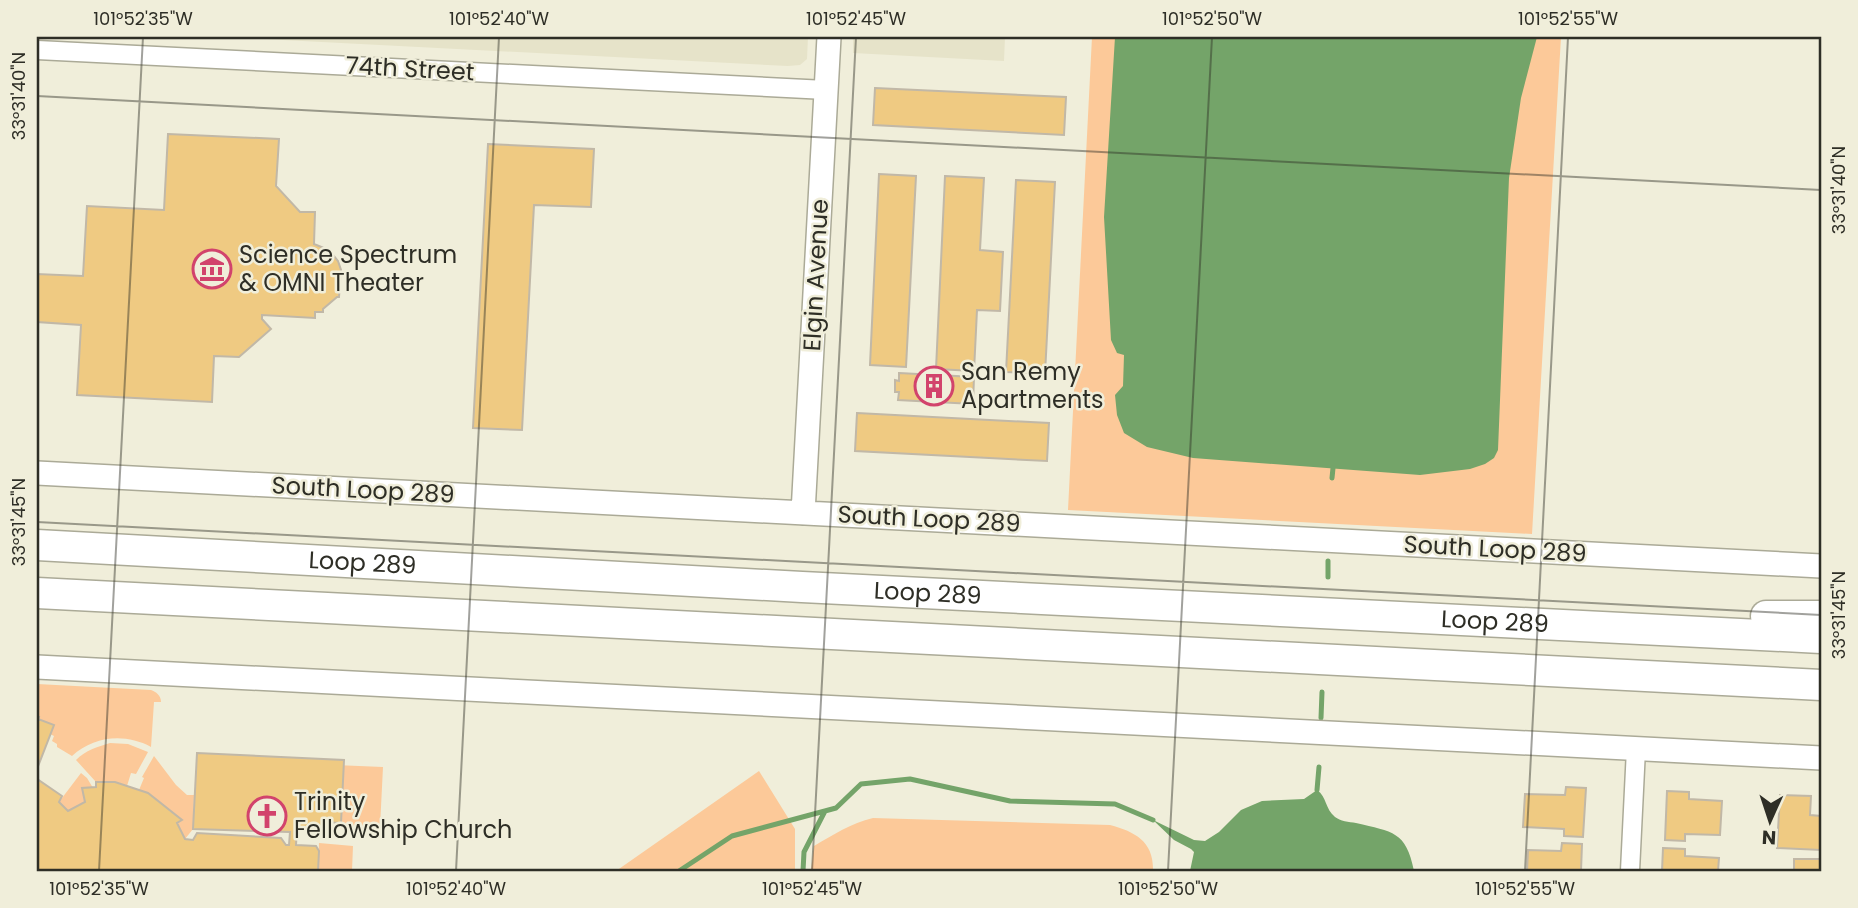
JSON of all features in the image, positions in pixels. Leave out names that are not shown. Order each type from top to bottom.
[{"type":"highway","name":"Loop 289","points":[[37,545],[1821,638]]},
{"type":"highway","name":"Loop 289","points":[[37,593],[1821,685]]},
{"type":"highway","points":[[37,600],[93,596]]},
{"type":"highway","points":[[1385,615],[1821,616]]},
{"type":"highway","points":[[1715,680],[1821,699]]},
{"type":"main road","name":"Elgin Avenue","points":[[803,513],[829,37]]},
{"type":"main road","name":"South Loop 289","points":[[37,473],[1821,566]]},
{"type":"main road","points":[[37,667],[1821,758]]},
{"type":"street","name":"74th Street","points":[[37,50],[826,90]]},
{"type":"street","points":[[1630,871],[1636,749]]},
{"type":"shaded area","points":[[226,37],[808,37],[807,59],[800,65],[788,66]]},
{"type":"shaded area","points":[[853,37],[1005,37],[1004,61],[853,53]]},
{"type":"shaded area","points":[[1092,37],[1561,37],[1532,534],[1068,510]]},
{"type":"shaded area","points":[[1115,37],[1537,37],[1521,98],[1509,178],[1498,450],[1494,458],[1470,469],[1420,475],[1193,458],[1147,447],[1124,433],[1117,415],[1115,395],[1123,386],[1124,355],[1117,353],[1111,340],[1104,217]]},
{"type":"shaded area","points":[[37,684],[155,692],[161,702],[154,702],[151,747],[131,740],[110,739],[90,744],[72,756],[52,741],[54,736],[50,734],[53,725],[38,719]]},
{"type":"shaded area","points":[[110,743],[128,744],[148,752],[136,774],[131,773],[127,786],[96,782],[76,760],[88,751]]},
{"type":"shaded area","points":[[154,756],[176,785],[187,795],[194,795],[193,829],[185,839],[177,823],[181,820],[139,790],[144,778],[142,777]]},
{"type":"shaded area","points":[[335,765],[383,767],[380,827],[338,825]]},
{"type":"shaded area","points":[[759,771],[795,829],[795,871],[616,871]]},
{"type":"shaded area","points":[[81,773],[93,788],[82,788],[85,802],[68,811],[59,802]]},
{"type":"shaded area","points":[[1317,790],[1337,818],[1396,835],[1407,848],[1414,871],[1190,871],[1194,852],[1174,840],[1153,820],[1194,840],[1205,841],[1219,832],[1241,810],[1262,801],[1304,799]]},
{"type":"shaded area","points":[[873,818],[1110,825],[1128,831],[1142,840],[1153,861],[1153,871],[811,871],[814,846],[850,826]]},
{"type":"shaded area","points":[[319,843],[353,846],[352,871],[318,871]]},
{"type":"building","points":[[875,88],[1066,97],[1064,135],[873,125]]},
{"type":"building","name":"Science Spectrum & OMNI Theater","points":[[168,134],[279,139],[276,186],[300,212],[315,212],[314,244],[329,250],[338,261],[341,270],[339,297],[323,309],[323,312],[315,312],[315,318],[262,315],[262,319],[271,329],[239,357],[214,356],[212,402],[77,395],[81,325],[37,322],[37,274],[83,276],[87,206],[164,210]]},
{"type":"building","points":[[488,144],[594,149],[591,207],[534,205],[522,430],[473,428]]},
{"type":"building","points":[[879,174],[916,176],[906,367],[870,365]]},
{"type":"building","points":[[945,176],[984,178],[980,250],[1003,252],[1000,311],[977,310],[974,371],[936,369]]},
{"type":"building","points":[[1016,180],[1055,182],[1045,374],[1006,372]]},
{"type":"building","name":"San Remy Apartments","points":[[899,373],[974,377],[973,404],[898,400],[899,392],[895,392],[895,380],[899,381]]},
{"type":"building","points":[[857,413],[1049,423],[1047,461],[855,451]]},
{"type":"building","points":[[37,716],[38,719],[54,725],[37,769]]},
{"type":"building","name":"Trinity Fellowship Church","points":[[197,753],[344,760],[341,823],[323,822],[322,828],[297,827],[296,845],[316,846],[319,851],[318,871],[37,871],[37,779],[62,796],[59,802],[68,811],[85,802],[82,788],[96,787],[96,782],[115,782],[148,793],[182,820],[177,823],[185,839],[193,840],[197,833],[281,838],[289,845],[290,832],[193,829]]},
{"type":"building","points":[[1566,787],[1586,788],[1583,837],[1564,836],[1564,829],[1523,827],[1525,794],[1565,795]]},
{"type":"building","points":[[1667,791],[1689,792],[1689,799],[1722,801],[1720,835],[1685,834],[1685,841],[1665,840]]},
{"type":"building","points":[[1780,795],[1811,796],[1810,815],[1821,816],[1821,850],[1777,848]]},
{"type":"building","points":[[1562,843],[1582,844],[1581,871],[1527,871],[1528,850],[1561,851]]},
{"type":"building","points":[[1663,848],[1685,849],[1685,856],[1719,858],[1718,871],[1662,871]]},
{"type":"building","points":[[1794,859],[1821,859],[1821,871],[1794,871]]},
{"type":"waterway","points":[[1332,478],[1333,468]]},
{"type":"waterway","points":[[1328,561],[1328,577]]},
{"type":"waterway","points":[[1321,718],[1322,692]]},
{"type":"waterway","points":[[1317,790],[1319,767]]},
{"type":"waterway","points":[[679,871],[732,836],[836,808],[861,784],[910,779],[1010,801],[1115,804],[1153,820]]},
{"type":"waterway","points":[[803,871],[804,852],[825,811]]},
{"type":"place","name":"Science Spectrum & OMNI Theater","points":[[212,269]]},
{"type":"place","name":"San Remy Apartments","points":[[934,386]]},
{"type":"place","name":"Trinity Fellowship Church","points":[[267,816]]}]
